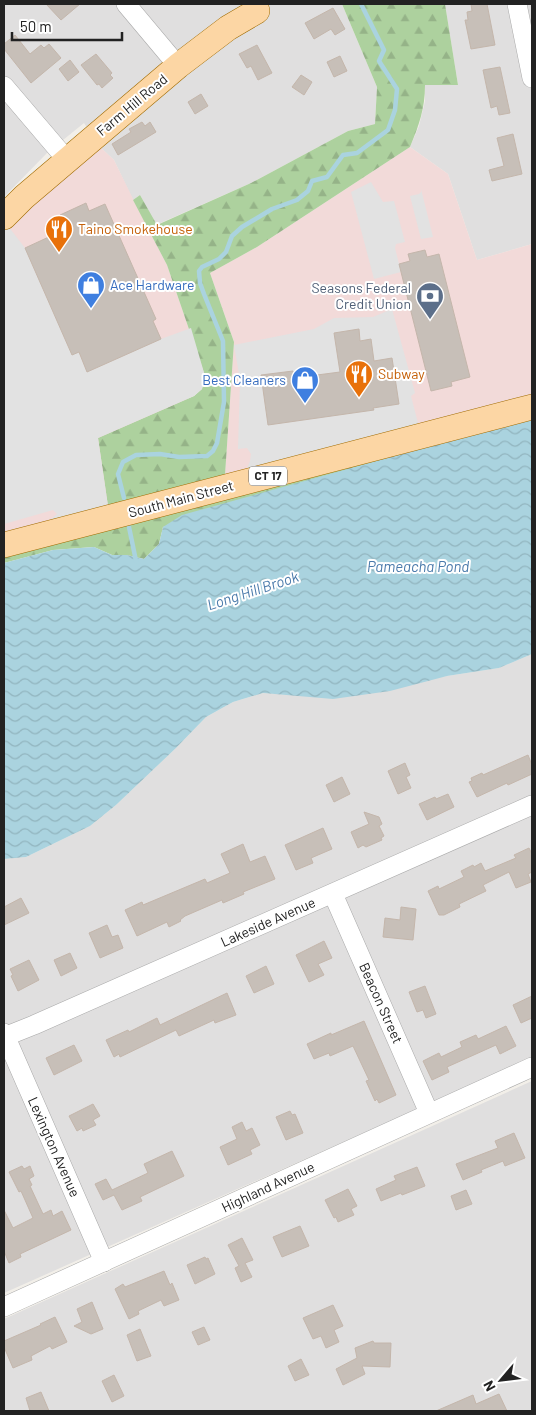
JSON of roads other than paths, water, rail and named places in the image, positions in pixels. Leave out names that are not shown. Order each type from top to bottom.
[{"type":"main road","name":"Farm Hill Road","points":[[4,218],[24,197],[178,66],[260,6]]},
{"type":"main road","name":"South Main Street","points":[[4,545],[532,407]]},
{"type":"street","points":[[126,4],[178,66]]},
{"type":"street","points":[[517,4],[532,78]]},
{"type":"street","points":[[4,86],[67,160]]},
{"type":"street","name":"Lakeside Avenue","points":[[4,1035],[34,1025],[532,805]]},
{"type":"street","name":"Beacon Street","points":[[333,894],[430,1113]]},
{"type":"street","name":"Lexington Avenue","points":[[4,1035],[104,1262]]},
{"type":"street","name":"Highland Avenue","points":[[4,1307],[532,1066]]},
{"type":"water","name":"Pameacha Pond","points":[[532,418],[532,654],[499,668],[447,676],[390,691],[333,699],[263,693],[233,702],[206,717],[116,805],[90,826],[26,857],[4,859],[4,563],[53,550],[94,547],[112,555],[127,555],[144,559],[159,544],[163,527],[182,515]]},
{"type":"waterway","points":[[124,498],[118,474],[123,462],[136,455],[207,456],[213,451],[217,443],[224,402],[223,341],[200,283],[199,271],[202,267],[219,259],[226,252],[232,236],[242,227],[272,209],[297,200],[308,191],[312,181],[327,177],[343,155],[357,153],[388,130],[395,110],[397,89],[379,61],[384,50],[361,4]]},
{"type":"waterway","points":[[129,527],[136,561]]},
{"type":"place","name":"Taino Smokehouse","points":[[59,253]]},
{"type":"place","name":"Ace Hardware","points":[[91,309]]},
{"type":"place","name":"Seasons Federal Credit Union","points":[[430,320]]},
{"type":"place","name":"Subway","points":[[359,398]]},
{"type":"place","name":"Best Cleaners","points":[[305,404]]},
{"type":"water label","name":"Long Hill Brook","points":[[253,591]]}]
